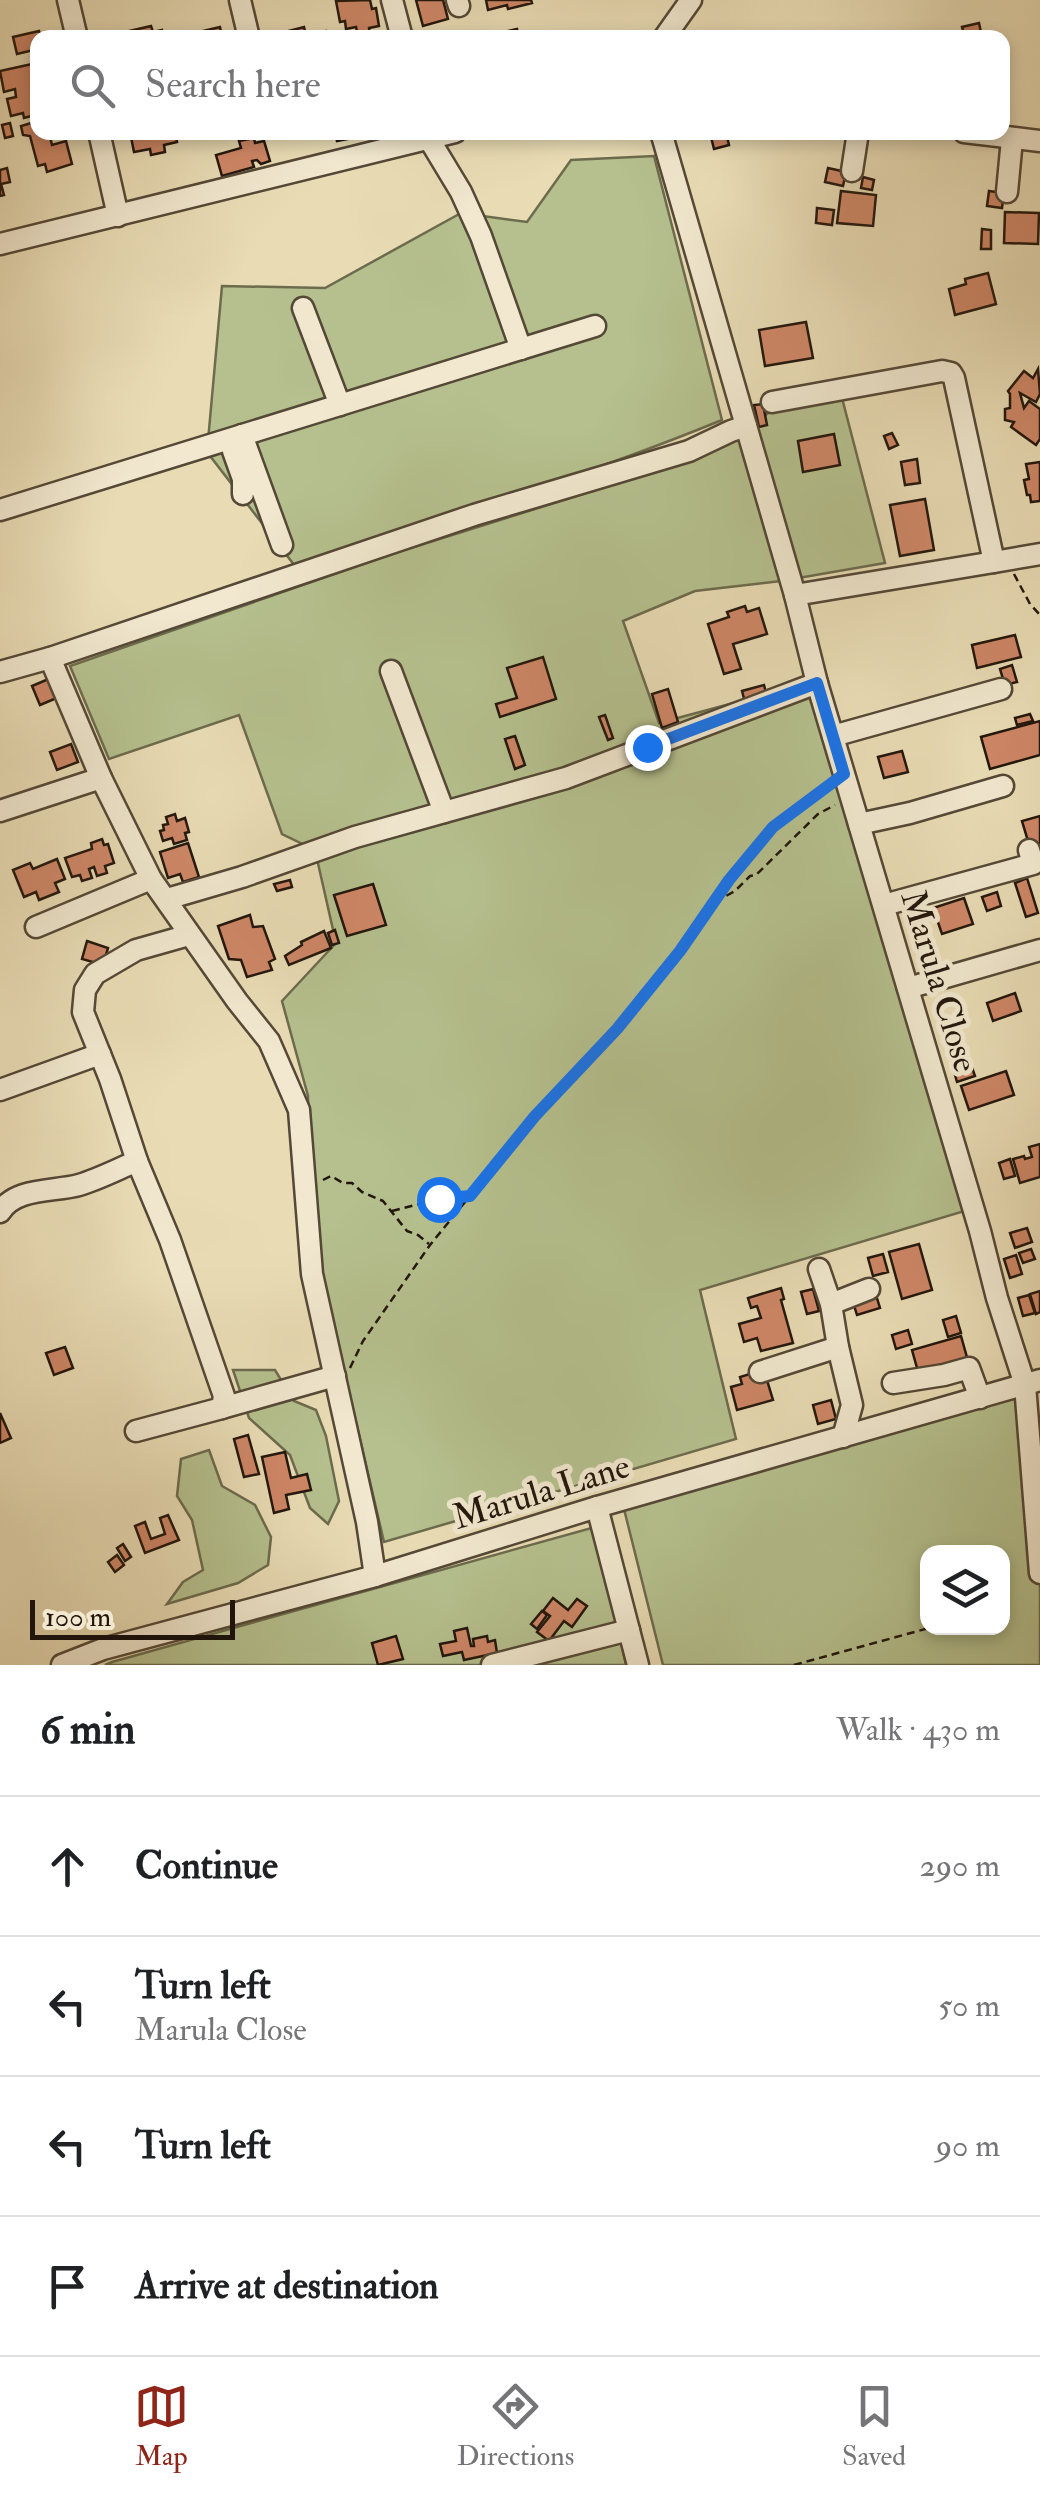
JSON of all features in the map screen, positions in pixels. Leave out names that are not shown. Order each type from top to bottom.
[{"type":"street","points":[[68,0],[74,30]]},
{"type":"street","points":[[240,0],[247,30]]},
{"type":"street","points":[[392,0],[400,30]]},
{"type":"street","points":[[670,30],[691,0]]},
{"type":"street","points":[[1007,192],[1012,139],[1040,141]]},
{"type":"street","points":[[101,140],[118,216]]},
{"type":"street","points":[[0,244],[425,140]]},
{"type":"street","points":[[430,140],[481,236],[521,349]]},
{"type":"street","name":"Marula Close","points":[[663,140],[817,683],[998,1298],[1033,1382],[1040,1573]]},
{"type":"street","points":[[852,171],[857,140]]},
{"type":"street","points":[[303,308],[340,405]]},
{"type":"street","points":[[1,508],[595,326]]},
{"type":"street","points":[[772,402],[942,371],[951,373],[999,561]]},
{"type":"street","points":[[0,672],[474,515],[689,452],[746,426]]},
{"type":"street","points":[[235,437],[243,494]]},
{"type":"street","points":[[235,437],[282,545]]},
{"type":"street","points":[[795,595],[1040,554]]},
{"type":"street","points":[[50,658],[101,778],[151,879],[269,1041],[299,1110],[312,1274],[367,1522],[375,1576]]},
{"type":"street","points":[[391,671],[444,812]]},
{"type":"street","points":[[167,900],[355,837],[566,778],[817,683]]},
{"type":"street","points":[[833,736],[1000,688]]},
{"type":"street","points":[[0,811],[101,778]]},
{"type":"street","points":[[859,824],[1003,786]]},
{"type":"street","points":[[884,906],[1033,864],[1029,850]]},
{"type":"street","points":[[36,927],[151,879]]},
{"type":"street","points":[[189,935],[136,950],[96,974],[85,990],[83,1012],[170,1240],[224,1396],[222,1408]]},
{"type":"street","points":[[908,988],[1040,950]]},
{"type":"street","points":[[0,1090],[100,1054]]},
{"type":"street","points":[[0,1212],[27,1192],[84,1184],[138,1160]]},
{"type":"street","points":[[819,1269],[832,1304],[852,1405],[843,1438]]},
{"type":"street","points":[[832,1304],[869,1289]]},
{"type":"street","points":[[760,1372],[838,1347]]},
{"type":"street","points":[[894,1383],[970,1368],[980,1398]]},
{"type":"street","name":"Marula Lane","points":[[70,1663],[102,1649],[375,1576],[597,1507],[1033,1382]]},
{"type":"street","points":[[136,1432],[222,1408],[336,1384]]},
{"type":"street","points":[[597,1507],[638,1665]]},
{"type":"street","points":[[492,1665],[629,1630]]},
{"type":"path","points":[[999,561],[1040,615]]},
{"type":"path","points":[[336,1384],[430,1245],[535,1116],[617,1029],[773,827],[844,774]]},
{"type":"path","points":[[714,903],[756,875],[818,814],[851,798]]},
{"type":"path","points":[[305,1178],[323,1180],[332,1176],[342,1183],[352,1183],[383,1201],[407,1231],[430,1245]]},
{"type":"path","points":[[391,1212],[439,1199],[470,1196]]},
{"type":"path","points":[[794,1665],[920,1630]]},
{"type":"green space","points":[[654,156],[722,420],[564,479],[295,566],[207,452],[222,286],[325,288],[461,213],[527,222],[571,160]]},
{"type":"green space","points":[[842,398],[885,563],[695,591],[623,621],[659,723],[812,682],[968,1210],[700,1290],[736,1439],[384,1542],[321,1272],[309,1174],[308,1096],[282,1001],[336,943],[315,850],[282,834],[239,715],[109,759],[70,666],[398,552],[669,467],[738,438],[768,413]]},
{"type":"green space","points":[[233,1370],[275,1370],[294,1401],[316,1410],[326,1436],[339,1501],[328,1524],[310,1508],[290,1455],[249,1418]]},
{"type":"green space","points":[[1027,1393],[1040,1539],[1040,1665],[663,1665],[624,1509]]},
{"type":"green space","points":[[209,1450],[222,1486],[255,1505],[271,1537],[268,1565],[238,1583],[167,1604],[183,1582],[203,1570],[192,1520],[177,1496],[181,1459]]},
{"type":"green space","points":[[595,1527],[626,1665],[105,1665],[112,1662]]},
{"type":"building","points":[[370,0],[372,9],[376,8],[379,26],[369,30],[346,29],[345,21],[340,22],[336,1]]},
{"type":"building","points":[[416,0],[443,0],[448,19],[423,26]]},
{"type":"building","points":[[486,0],[531,0],[532,3],[488,10]]},
{"type":"building","points":[[979,23],[980,30],[963,30],[962,27]]},
{"type":"building","points":[[30,33],[30,51],[17,54],[13,37]]},
{"type":"building","points":[[30,64],[30,116],[24,118],[23,113],[11,116],[7,99],[16,97],[15,89],[4,92],[0,71]]},
{"type":"building","points":[[10,123],[13,136],[5,138],[2,125]]},
{"type":"building","points":[[30,123],[30,136],[23,135],[21,126]]},
{"type":"building","points":[[31,140],[51,140],[52,145],[66,141],[72,164],[47,172],[45,164],[38,166]]},
{"type":"building","points":[[132,140],[177,140],[164,145],[165,152],[134,152]]},
{"type":"building","points":[[712,140],[728,140],[729,145],[714,149]]},
{"type":"building","points":[[239,141],[264,141],[270,161],[252,161],[254,167],[222,176],[216,155],[241,148]]},
{"type":"building","points":[[7,168],[10,182],[1,184],[4,195],[0,196],[0,170]]},
{"type":"building","points":[[828,168],[846,172],[843,186],[825,182]]},
{"type":"building","points":[[863,177],[874,180],[872,190],[861,188]]},
{"type":"building","points":[[841,191],[876,195],[873,226],[837,223]]},
{"type":"building","points":[[989,191],[1004,193],[1002,208],[987,206]]},
{"type":"building","points":[[817,208],[834,210],[832,225],[816,223]]},
{"type":"building","points":[[1005,212],[1039,213],[1038,244],[1004,243]]},
{"type":"building","points":[[982,229],[991,230],[991,249],[981,249]]},
{"type":"building","points":[[988,273],[996,304],[955,315],[949,289],[966,284],[965,279]]},
{"type":"building","points":[[806,322],[813,358],[765,366],[759,330]]},
{"type":"building","points":[[1038,369],[1040,394],[1036,402],[1020,393],[1024,408],[1029,401],[1040,409],[1040,439],[1036,445],[1011,427],[1014,422],[1005,420],[1005,409],[1010,408],[1008,391],[1024,371],[1033,378]]},
{"type":"building","points":[[763,404],[767,425],[759,427],[754,405]]},
{"type":"building","points":[[892,433],[898,445],[889,449],[884,436]]},
{"type":"building","points":[[834,434],[840,465],[803,472],[798,441]]},
{"type":"building","points":[[917,459],[920,483],[905,485],[901,462]]},
{"type":"building","points":[[1040,462],[1040,501],[1031,502],[1024,480],[1029,479],[1026,464]]},
{"type":"building","points":[[925,499],[934,550],[900,556],[890,505]]},
{"type":"building","points":[[745,606],[747,612],[759,608],[767,634],[733,644],[741,669],[724,674],[708,624]]},
{"type":"building","points":[[1015,635],[1021,657],[977,668],[972,645]]},
{"type":"building","points":[[543,657],[556,699],[500,717],[496,704],[517,698],[507,668]]},
{"type":"building","points":[[1012,665],[1017,682],[1005,685],[1000,669]]},
{"type":"building","points":[[51,678],[59,697],[40,705],[32,686]]},
{"type":"building","points":[[764,685],[768,700],[746,706],[742,691]]},
{"type":"building","points":[[668,689],[678,722],[662,728],[652,694]]},
{"type":"building","points":[[1030,714],[1033,721],[1017,725],[1015,718]]},
{"type":"building","points":[[605,715],[613,738],[608,740],[599,717]]},
{"type":"building","points":[[1040,721],[1040,755],[990,769],[981,737]]},
{"type":"building","points":[[515,736],[525,765],[515,769],[505,739]]},
{"type":"building","points":[[71,744],[78,762],[57,770],[50,752]]},
{"type":"building","points":[[902,751],[908,772],[884,778],[878,757]]},
{"type":"building","points":[[175,814],[177,821],[185,818],[189,832],[185,833],[187,840],[174,844],[172,838],[163,841],[160,831],[168,824],[166,817]]},
{"type":"building","points":[[1040,816],[1040,849],[1031,851],[1022,821]]},
{"type":"building","points":[[102,839],[104,845],[108,844],[114,863],[105,866],[107,873],[97,876],[94,867],[89,869],[92,878],[82,881],[80,875],[72,877],[65,858],[92,849],[91,843]]},
{"type":"building","points":[[188,843],[199,877],[183,882],[180,874],[168,878],[160,852]]},
{"type":"building","points":[[57,859],[65,879],[55,883],[59,892],[39,900],[36,892],[24,897],[13,870],[30,863],[33,869]]},
{"type":"building","points":[[1027,878],[1038,913],[1026,917],[1015,883]]},
{"type":"building","points":[[290,880],[292,887],[277,891],[274,884]]},
{"type":"building","points":[[373,884],[386,925],[347,936],[334,895]]},
{"type":"building","points":[[997,892],[1001,906],[987,911],[982,897]]},
{"type":"building","points":[[964,898],[973,924],[942,934],[933,908]]},
{"type":"building","points":[[250,915],[253,927],[263,926],[275,959],[269,962],[272,970],[247,977],[241,960],[229,959],[218,926]]},
{"type":"building","points":[[335,930],[339,943],[332,945],[328,933]]},
{"type":"building","points":[[324,931],[331,948],[289,965],[285,956],[301,942]]},
{"type":"building","points":[[87,941],[108,948],[103,965],[82,959]]},
{"type":"building","points":[[1015,993],[1021,1011],[993,1021],[987,1003]]},
{"type":"building","points":[[970,1062],[975,1076],[957,1082],[953,1068]]},
{"type":"building","points":[[1006,1071],[1014,1095],[969,1110],[961,1086]]},
{"type":"building","points":[[1040,1144],[1040,1177],[1020,1183],[1013,1159],[1032,1157],[1029,1147]]},
{"type":"building","points":[[1010,1159],[1015,1176],[1004,1179],[999,1163]]},
{"type":"building","points":[[1027,1228],[1032,1242],[1015,1248],[1010,1233]]},
{"type":"building","points":[[919,1244],[932,1290],[902,1299],[889,1252]]},
{"type":"building","points":[[1031,1249],[1035,1259],[1023,1263],[1019,1253]]},
{"type":"building","points":[[883,1254],[888,1272],[873,1276],[868,1258]]},
{"type":"building","points":[[1016,1255],[1022,1274],[1010,1278],[1004,1259]]},
{"type":"building","points":[[781,1288],[793,1343],[761,1351],[757,1338],[744,1342],[739,1324],[761,1318],[757,1306],[751,1308],[748,1298]]},
{"type":"building","points":[[813,1289],[819,1311],[807,1314],[801,1292]]},
{"type":"building","points":[[1040,1291],[1040,1312],[1036,1314],[1030,1294]]},
{"type":"building","points":[[876,1295],[880,1308],[857,1315],[853,1302]]},
{"type":"building","points":[[1029,1295],[1035,1313],[1023,1316],[1018,1298]]},
{"type":"building","points":[[956,1316],[961,1333],[948,1337],[943,1320]]},
{"type":"building","points":[[908,1330],[912,1344],[896,1349],[892,1335]]},
{"type":"building","points":[[961,1336],[968,1361],[919,1375],[912,1350]]},
{"type":"building","points":[[65,1347],[73,1368],[54,1375],[46,1353]]},
{"type":"building","points":[[756,1372],[766,1377],[773,1400],[737,1410],[731,1387],[742,1384],[740,1377]]},
{"type":"building","points":[[831,1400],[836,1419],[818,1424],[813,1405]]},
{"type":"building","points":[[0,1413],[11,1438],[0,1443]]},
{"type":"building","points":[[248,1435],[259,1474],[244,1477],[234,1439]]},
{"type":"building","points":[[285,1452],[291,1478],[307,1474],[311,1490],[286,1495],[289,1509],[274,1513],[262,1457]]},
{"type":"building","points":[[168,1515],[179,1540],[145,1553],[135,1526],[145,1522],[151,1539],[165,1534],[160,1518]]},
{"type":"building","points":[[123,1544],[131,1557],[125,1561],[117,1548]]},
{"type":"building","points":[[117,1555],[124,1565],[115,1572],[108,1562]]},
{"type":"building","points":[[553,1598],[568,1610],[577,1599],[587,1606],[572,1627],[564,1621],[549,1641],[537,1632],[550,1616],[543,1611]]},
{"type":"building","points":[[542,1611],[547,1615],[537,1629],[531,1624]]},
{"type":"building","points":[[467,1628],[471,1646],[473,1639],[487,1636],[488,1642],[495,1640],[497,1653],[464,1660],[462,1652],[443,1656],[440,1644],[456,1641],[454,1631]]},
{"type":"building","points":[[396,1636],[403,1659],[378,1665],[372,1643]]},
{"type":"route","points":[[439,1199],[470,1196],[535,1116],[617,1029],[773,827],[844,774],[817,683],[647,747]]}]
